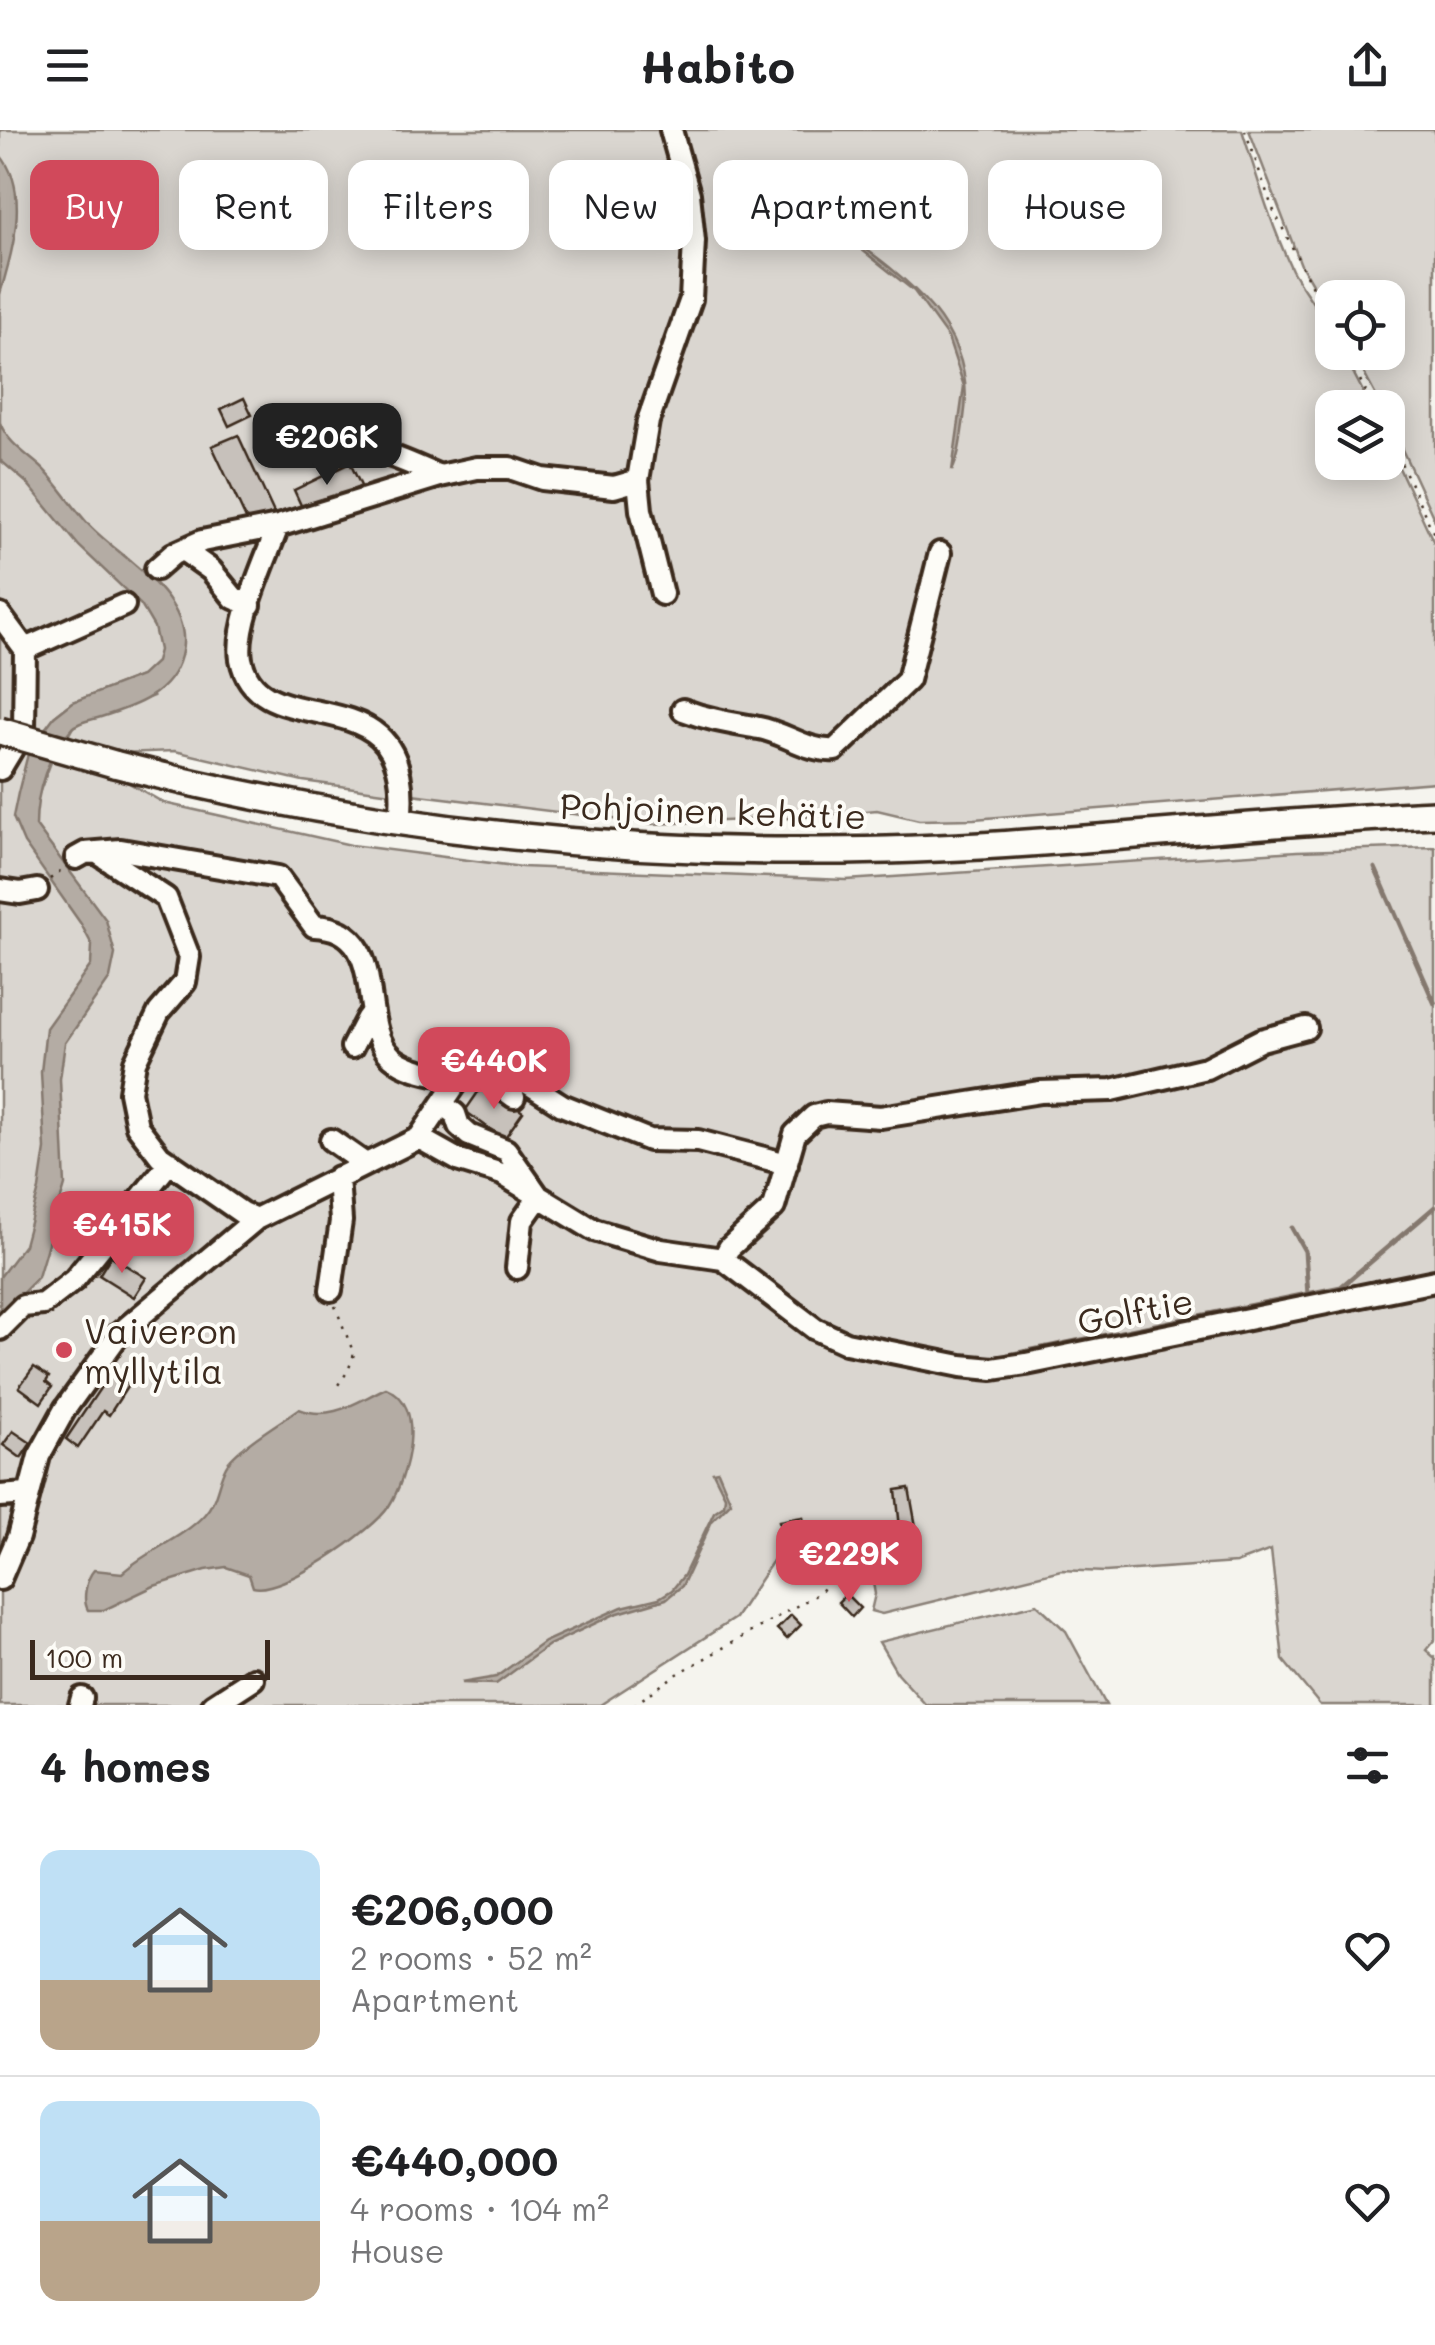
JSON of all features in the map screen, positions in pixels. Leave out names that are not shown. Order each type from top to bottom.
[{"type":"main road","name":"Pohjoinen kehätie","points":[[0,731],[114,764],[279,803],[400,823],[604,846],[828,851],[1435,814]]},
{"type":"street","points":[[662,594],[640,510],[638,480],[648,421],[691,298],[694,241],[689,194],[671,130]]},
{"type":"street","points":[[332,450],[345,446],[367,449],[440,476]]},
{"type":"street","points":[[156,569],[202,541],[278,526],[478,468],[510,468],[542,479],[614,487],[638,480]]},
{"type":"street","points":[[278,526],[250,605],[241,658],[250,684],[280,702],[342,718],[382,738],[402,774],[400,823]]},
{"type":"street","points":[[183,550],[212,570],[234,598],[250,605]]},
{"type":"street","points":[[683,710],[716,723],[761,728],[808,747],[835,750],[908,680],[940,553]]},
{"type":"street","points":[[24,650],[124,605]]},
{"type":"street","points":[[0,614],[24,650],[24,729],[0,769]]},
{"type":"street","points":[[86,855],[122,850],[278,877],[314,926],[344,932],[372,985],[366,1018],[352,1046]]},
{"type":"street","points":[[86,855],[166,898],[189,956],[185,982],[147,1030],[130,1092],[137,1126],[146,1142],[170,1162],[242,1213],[256,1218]]},
{"type":"street","points":[[0,890],[37,890]]},
{"type":"street","points":[[366,1018],[388,1054],[400,1062],[468,1075],[514,1097]]},
{"type":"street","points":[[418,1138],[460,1162],[502,1174],[594,1230],[661,1250],[724,1259],[729,1248],[774,1207],[795,1134],[814,1116],[826,1113],[881,1117],[1040,1092],[1112,1090],[1206,1068],[1260,1040],[1306,1028]]},
{"type":"street","points":[[0,1579],[18,1537],[39,1456],[119,1334],[256,1218],[418,1138],[468,1075],[498,1064],[562,1105],[650,1140],[698,1141],[787,1164]]},
{"type":"street","points":[[443,1105],[456,1114],[459,1126],[469,1135],[506,1150],[539,1197]]},
{"type":"street","points":[[331,1140],[364,1163]]},
{"type":"street","points":[[0,1329],[23,1306],[54,1298],[74,1280],[170,1162]]},
{"type":"street","points":[[331,1290],[341,1222],[338,1177]]},
{"type":"street","points":[[518,1268],[522,1221],[539,1197]]},
{"type":"street","name":"Golftie","points":[[724,1259],[815,1329],[846,1343],[993,1369],[1435,1281]]},
{"type":"street","points":[[0,1496],[27,1494]]},
{"type":"street","points":[[213,1705],[252,1679]]},
{"type":"path","points":[[1245,130],[1280,224],[1315,294]]},
{"type":"path","points":[[1405,472],[1435,536]]},
{"type":"path","points":[[37,890],[86,855]]},
{"type":"path","points":[[331,1290],[354,1354],[335,1389]]},
{"type":"path","points":[[634,1705],[674,1676],[822,1592],[858,1539]]},
{"type":"shaded area","points":[[0,130],[1242,130],[1292,270],[1315,307],[1315,370],[1352,370],[1362,390],[1315,390],[1315,480],[1405,480],[1435,545],[1435,782],[974,819],[919,820],[877,810],[653,824],[412,794],[403,756],[395,747],[388,752],[391,793],[303,781],[175,751],[120,753],[67,738],[73,727],[82,722],[153,696],[141,676],[73,702],[54,717],[38,796],[53,757],[115,775],[164,803],[351,845],[522,867],[846,880],[1297,851],[1435,847],[1435,1639],[1426,1650],[1435,1658],[1435,1705],[1320,1705],[1283,1660],[1271,1550],[1236,1563],[1105,1572],[1061,1570],[882,1614],[871,1611],[875,1594],[869,1560],[885,1549],[774,1559],[735,1618],[600,1705],[0,1705]]},
{"type":"shaded area","points":[[1249,130],[1435,130],[1435,521],[1405,456],[1405,390],[1373,390],[1362,370],[1405,370],[1405,280],[1315,280],[1315,289],[1301,265]]},
{"type":"shaded area","points":[[0,155],[15,186],[17,204],[13,242],[0,294]]},
{"type":"shaded area","points":[[862,250],[911,286],[936,313],[955,344],[965,378],[964,418],[952,471],[964,386],[948,338],[914,291]]},
{"type":"shaded area","points":[[0,423],[12,442],[48,474],[90,526],[154,582],[178,616],[183,635],[176,669],[161,689],[139,703],[72,728],[56,749],[41,786],[36,826],[106,920],[115,954],[110,978],[65,1043],[60,1079],[65,1185],[38,1277],[0,1316],[0,1277],[24,1245],[39,1189],[45,1149],[41,1072],[46,1028],[91,965],[92,945],[24,843],[13,817],[18,793],[29,750],[54,717],[73,702],[141,676],[156,662],[159,650],[154,627],[141,605],[79,546],[27,483],[0,460]]},
{"type":"shaded area","points":[[386,1388],[407,1409],[407,1461],[389,1506],[347,1545],[304,1571],[266,1587],[253,1587],[249,1575],[226,1567],[154,1586],[104,1610],[88,1610],[86,1590],[94,1570],[122,1573],[195,1523],[212,1503],[226,1466],[249,1444],[299,1409],[333,1411]]},
{"type":"shaded area","points":[[718,1471],[731,1502],[712,1521],[682,1586],[666,1599],[615,1614],[549,1645],[496,1684],[461,1683],[496,1677],[544,1642],[622,1607],[659,1598],[672,1590],[684,1575],[714,1512],[724,1505],[725,1496],[713,1472]]},
{"type":"shaded area","points":[[1037,1604],[1066,1631],[1106,1705],[926,1705],[897,1673],[879,1642]]},
{"type":"building","points":[[244,398],[252,415],[229,426],[221,409]]},
{"type":"building","points":[[238,435],[274,513],[248,523],[212,446]]},
{"type":"building","points":[[350,463],[361,486],[305,514],[294,490]]},
{"type":"building","points":[[483,1085],[523,1112],[504,1139],[465,1111]]},
{"type":"building","points":[[111,1256],[146,1278],[134,1297],[99,1275]]},
{"type":"building","points":[[34,1367],[49,1377],[46,1382],[52,1387],[41,1403],[19,1387]]},
{"type":"building","points":[[111,1372],[129,1384],[109,1415],[103,1411],[78,1448],[66,1439]]},
{"type":"building","points":[[13,1431],[31,1443],[21,1458],[3,1445]]},
{"type":"building","points":[[909,1488],[919,1543],[902,1547],[896,1490]]},
{"type":"building","points":[[803,1517],[806,1538],[783,1542],[779,1521]]},
{"type":"building","points":[[846,1594],[860,1608],[852,1617],[838,1602]]},
{"type":"building","points":[[791,1615],[801,1625],[787,1639],[777,1629]]},
{"type":"waterway","points":[[1375,868],[1435,1004]]},
{"type":"waterway","points":[[1008,1355],[1341,1287],[1435,1207]]},
{"type":"waterway","points":[[1292,1228],[1305,1251],[1308,1295]]},
{"type":"place","name":"Vaiveron myllytila","points":[[64,1350]]}]
